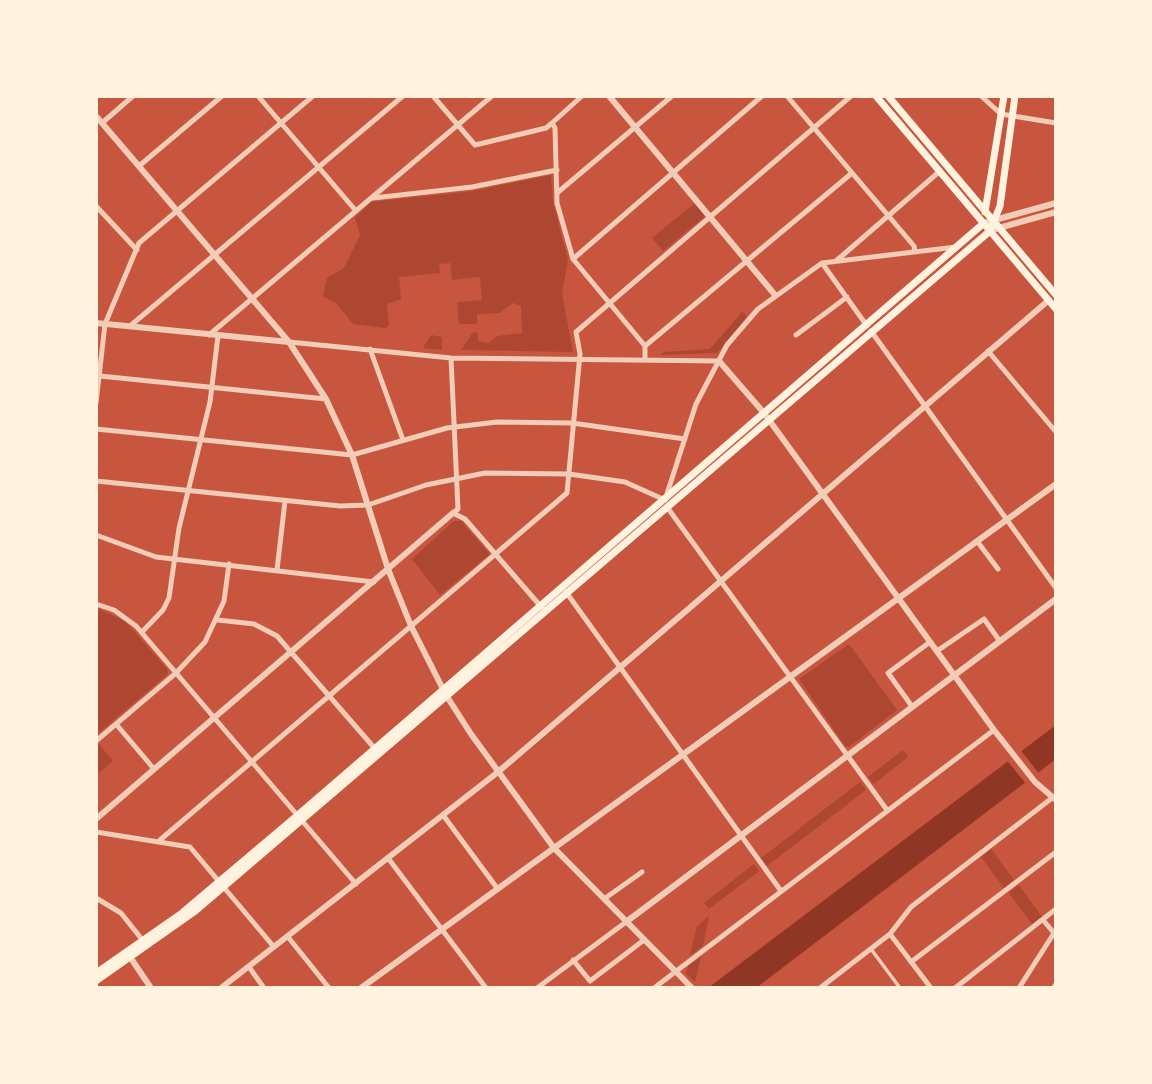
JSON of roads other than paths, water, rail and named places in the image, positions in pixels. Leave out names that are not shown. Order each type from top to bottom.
[{"type":"main road","points":[[876,96],[990,231],[1054,295]]},
{"type":"main road","points":[[888,96],[1054,295],[1056,309]]},
{"type":"main road","points":[[869,329],[984,223],[1004,96]]},
{"type":"main road","points":[[96,974],[145,944],[221,884],[869,329],[990,231],[1000,206],[1015,96]]},
{"type":"main road","points":[[96,981],[128,955]]},
{"type":"street","points":[[99,125],[133,96]]},
{"type":"street","points":[[139,166],[222,96]]},
{"type":"street","points":[[258,96],[356,211]]},
{"type":"street","points":[[96,403],[106,324],[139,243],[313,96]]},
{"type":"street","points":[[130,327],[402,96]]},
{"type":"street","points":[[433,96],[475,145],[546,128],[582,96]]},
{"type":"street","points":[[209,335],[492,96]]},
{"type":"street","points":[[609,96],[775,295]]},
{"type":"street","points":[[557,193],[672,96]]},
{"type":"street","points":[[573,258],[762,96]]},
{"type":"street","points":[[787,96],[915,252]]},
{"type":"street","points":[[160,840],[567,493],[579,358],[576,332],[851,96]]},
{"type":"street","points":[[981,96],[1001,114],[1056,123]]},
{"type":"street","points":[[96,116],[99,125],[139,166],[289,342],[326,398],[352,455],[388,569],[411,626],[444,691],[498,772],[554,848],[692,988]]},
{"type":"street","points":[[552,122],[555,128],[557,193],[573,258],[645,346],[645,360]]},
{"type":"street","points":[[372,198],[472,187],[557,170]]},
{"type":"street","points":[[836,261],[940,171]]},
{"type":"street","points":[[645,346],[852,173]]},
{"type":"street","points":[[984,223],[1056,203]]},
{"type":"street","points":[[99,209],[137,250]]},
{"type":"street","points":[[96,219],[99,209]]},
{"type":"street","points":[[990,231],[1056,212]]},
{"type":"street","points":[[666,504],[696,404],[741,328],[775,295],[822,264],[959,246]]},
{"type":"street","points":[[822,264],[1056,588]]},
{"type":"street","points":[[221,988],[498,772],[1054,295]]},
{"type":"street","points":[[796,335],[846,298]]},
{"type":"street","points":[[96,323],[451,358],[719,362],[767,416],[994,730],[1035,782],[1054,799],[911,907],[890,934],[820,988]]},
{"type":"street","points":[[142,632],[163,610],[169,598],[187,491],[202,441],[212,388],[218,336]]},
{"type":"street","points":[[370,349],[403,440]]},
{"type":"street","points":[[988,352],[1056,432]]},
{"type":"street","points":[[451,358],[456,511],[543,608]]},
{"type":"street","points":[[98,376],[326,398]]},
{"type":"street","points":[[96,429],[352,455],[454,426],[497,422],[572,423],[685,439]]},
{"type":"street","points":[[96,481],[340,506],[368,505],[456,478],[485,473],[569,474],[625,482],[666,504],[887,810]]},
{"type":"street","points":[[361,988],[1056,484]]},
{"type":"street","points":[[277,570],[285,501]]},
{"type":"street","points":[[96,820],[456,511]]},
{"type":"street","points":[[96,535],[145,554],[174,559],[374,582]]},
{"type":"street","points":[[977,541],[998,569]]},
{"type":"street","points":[[96,741],[176,673],[205,642],[218,620],[224,601],[229,564]]},
{"type":"street","points":[[564,590],[781,891]]},
{"type":"street","points":[[537,988],[953,673],[1056,599]]},
{"type":"street","points":[[96,604],[125,616],[142,632],[356,884]]},
{"type":"street","points":[[937,651],[984,619],[999,640]]},
{"type":"street","points":[[218,620],[247,622],[263,628],[293,652],[377,751]]},
{"type":"street","points":[[911,705],[888,673],[930,642]]},
{"type":"street","points":[[116,724],[154,769]]},
{"type":"street","points":[[654,988],[994,730]]},
{"type":"street","points":[[443,816],[497,888]]},
{"type":"street","points":[[96,832],[160,840],[190,848],[274,947]]},
{"type":"street","points":[[911,962],[1056,852]]},
{"type":"street","points":[[388,858],[486,988]]},
{"type":"street","points":[[604,899],[642,872]]},
{"type":"street","points":[[96,898],[121,913],[145,944]]},
{"type":"street","points":[[955,988],[1056,909]]},
{"type":"street","points":[[1019,988],[1054,933],[1043,920]]},
{"type":"street","points":[[890,934],[931,988]]},
{"type":"street","points":[[288,937],[329,988]]},
{"type":"street","points":[[573,960],[590,981],[643,940]]},
{"type":"street","points":[[871,949],[900,988]]},
{"type":"street","points":[[128,955],[151,988]]},
{"type":"street","points":[[249,968],[264,988]]}]
